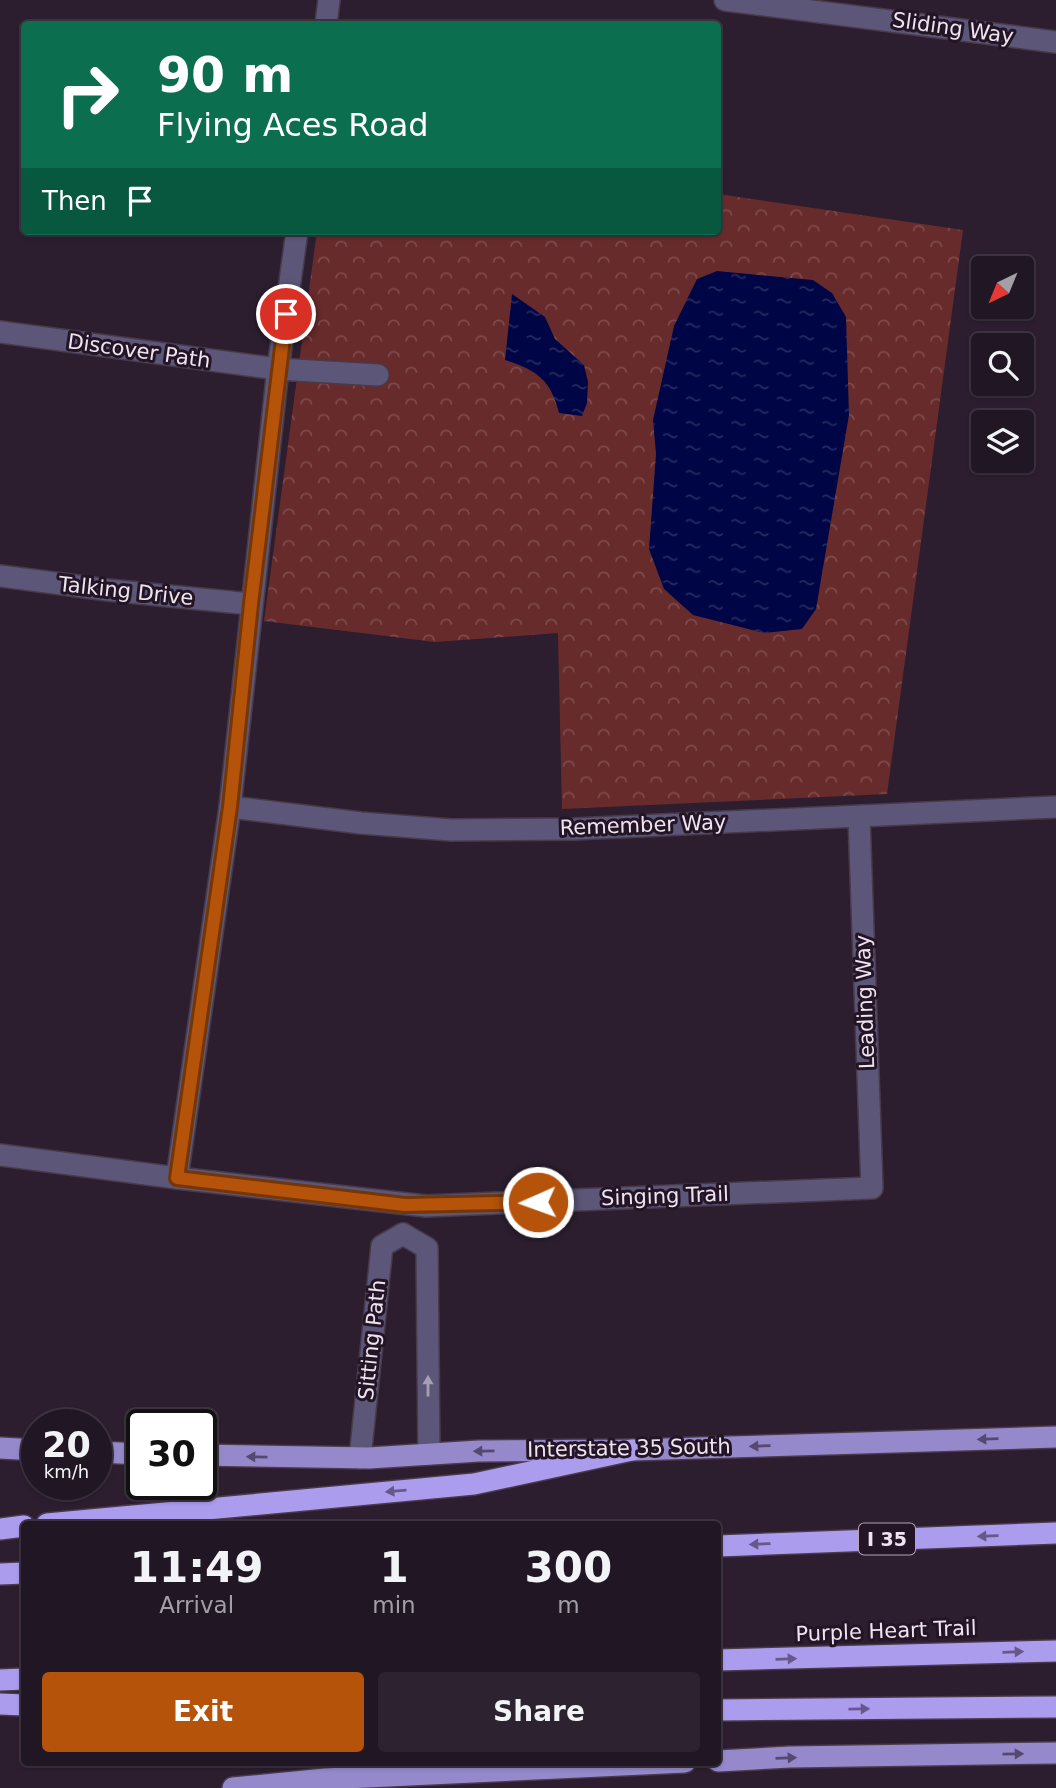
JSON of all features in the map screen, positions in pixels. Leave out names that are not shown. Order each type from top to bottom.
[{"type":"highway","points":[[79,1521],[474,1484],[632,1450]]},
{"type":"highway","points":[[0,1529],[21,1526]]},
{"type":"highway","name":"I 35","points":[[721,1546],[1056,1533]]},
{"type":"highway","points":[[0,1574],[21,1573]]},
{"type":"highway","name":"Purple Heart Trail","points":[[721,1660],[1056,1651]]},
{"type":"highway","points":[[0,1680],[21,1679]]},
{"type":"highway","points":[[0,1704],[21,1705]]},
{"type":"highway","points":[[721,1710],[1056,1707]]},
{"type":"main road","name":"Interstate 35 South","points":[[217,1455],[360,1458],[478,1451],[632,1450],[1056,1437]]},
{"type":"main road","points":[[0,1448],[21,1449]]},
{"type":"main road","points":[[721,1761],[1056,1753]]},
{"type":"main road","points":[[233,1788],[325,1779],[600,1766]]},
{"type":"street","points":[[326,21],[329,0]]},
{"type":"street","name":"Sliding Way","points":[[725,0],[1056,42]]},
{"type":"street","points":[[177,1178],[230,807],[278,369],[296,235]]},
{"type":"street","name":"Discover Path","points":[[0,332],[278,369],[379,375]]},
{"type":"street","name":"Talking Drive","points":[[0,576],[251,604]]},
{"type":"street","name":"Remember Way","points":[[230,807],[361,823],[451,830],[574,829],[1056,807]]},
{"type":"street","name":"Leading Way","points":[[859,817],[872,1188]]},
{"type":"street","name":"Singing Trail","points":[[0,1155],[405,1205],[872,1188]]},
{"type":"street","points":[[405,1205],[402,1234],[428,1248],[429,1454]]},
{"type":"street","name":"Sitting Path","points":[[360,1458],[382,1246],[402,1234]]},
{"type":"green space","points":[[721,194],[963,230],[887,794],[562,809],[558,633],[435,642],[264,621],[316,235],[721,235]]},
{"type":"water","points":[[717,271],[813,280],[832,293],[846,317],[849,415],[816,609],[802,629],[764,633],[693,615],[664,589],[649,549],[656,454],[653,420],[674,326],[697,279]]},
{"type":"water","points":[[512,294],[545,317],[555,339],[584,365],[588,382],[587,403],[582,416],[559,413],[552,392],[541,378],[526,368],[505,360]]},
{"type":"route","points":[[286,314],[230,807],[177,1178],[405,1205],[538,1202]]}]
